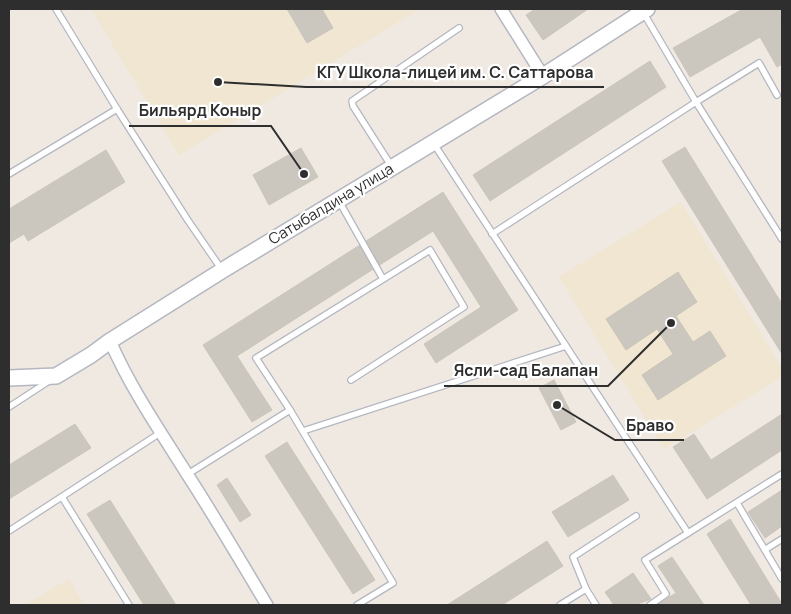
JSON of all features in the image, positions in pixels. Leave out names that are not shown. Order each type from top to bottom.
[{"type":"street","points":[[501,9],[543,76]]},
{"type":"street","name":"Сатыбалдина улица","points":[[9,378],[56,376],[338,199],[543,76],[644,10]]},
{"type":"street","points":[[110,342],[122,369],[160,433],[188,474],[267,605]]},
{"type":"lane","points":[[56,9],[187,219],[223,270]]},
{"type":"lane","points":[[644,10],[696,102],[782,239]]},
{"type":"lane","points":[[392,167],[353,106],[352,101],[459,28]]},
{"type":"lane","points":[[492,234],[759,63],[777,95]]},
{"type":"lane","points":[[9,174],[117,109]]},
{"type":"lane","points":[[433,142],[688,533]]},
{"type":"lane","points":[[338,199],[383,279]]},
{"type":"lane","points":[[350,380],[464,307],[430,250],[256,358],[303,431],[393,583],[357,605]]},
{"type":"lane","points":[[303,431],[566,346]]},
{"type":"lane","points":[[9,407],[56,376]]},
{"type":"lane","points":[[188,474],[290,410]]},
{"type":"lane","points":[[9,531],[160,433]]},
{"type":"lane","points":[[650,605],[666,594],[646,560],[782,474]]},
{"type":"lane","points":[[62,497],[129,605]]},
{"type":"lane","points":[[737,503],[766,549],[782,579]]},
{"type":"lane","points":[[596,605],[586,589],[573,557],[636,516]]},
{"type":"lane","points":[[766,549],[782,539]]},
{"type":"lane","points":[[560,605],[586,589]]},
{"type":"shaded area","points":[[91,9],[420,9],[179,155]]},
{"type":"shaded area","points":[[681,202],[782,368],[782,377],[664,449],[559,277]]},
{"type":"shaded area","points":[[69,579],[84,605],[25,605]]},
{"type":"building","points":[[287,9],[322,9],[333,28],[307,43]]},
{"type":"building","points":[[535,9],[588,9],[543,40],[526,15]]},
{"type":"building","points":[[743,9],[781,9],[782,64],[777,67],[760,37],[690,77],[673,48]]},
{"type":"building","points":[[650,61],[666,87],[490,201],[473,175]]},
{"type":"building","points":[[685,147],[782,304],[782,354],[662,161]]},
{"type":"building","points":[[301,148],[318,177],[269,205],[253,175]]},
{"type":"building","points":[[106,150],[125,182],[28,241],[24,234],[9,243],[9,209]]},
{"type":"building","points":[[443,192],[518,310],[436,363],[424,344],[481,307],[433,231],[237,356],[272,410],[252,422],[203,345]]},
{"type":"building","points":[[678,272],[697,302],[676,316],[693,342],[710,331],[726,356],[658,400],[642,375],[673,354],[657,329],[626,350],[606,319]]},
{"type":"building","points":[[554,380],[576,422],[561,430],[539,388]]},
{"type":"building","points":[[782,414],[782,450],[707,499],[673,447],[694,434],[711,460]]},
{"type":"building","points":[[75,424],[91,448],[9,499],[9,465]]},
{"type":"building","points":[[287,442],[375,580],[353,594],[265,456]]},
{"type":"building","points":[[613,475],[629,500],[568,537],[552,512]]},
{"type":"building","points":[[227,478],[251,515],[240,522],[217,485]]},
{"type":"building","points":[[782,490],[782,526],[765,538],[748,512]]},
{"type":"building","points":[[110,500],[176,605],[144,605],[87,514]]},
{"type":"building","points":[[730,519],[782,605],[751,605],[707,534]]},
{"type":"building","points":[[547,541],[563,566],[502,605],[447,605]]},
{"type":"building","points":[[672,557],[704,605],[657,605],[676,593],[658,566]]},
{"type":"building","points":[[633,573],[651,599],[635,605],[614,605],[605,592]]},
{"type":"place","name":"КГУ Школа-лицей им. С. Саттарова","points":[[218,82]]},
{"type":"place","name":"Бильярд Коныр","points":[[304,174]]},
{"type":"place","name":"Ясли-сад Балапан","points":[[671,323]]},
{"type":"place","name":"Браво","points":[[557,405]]}]
